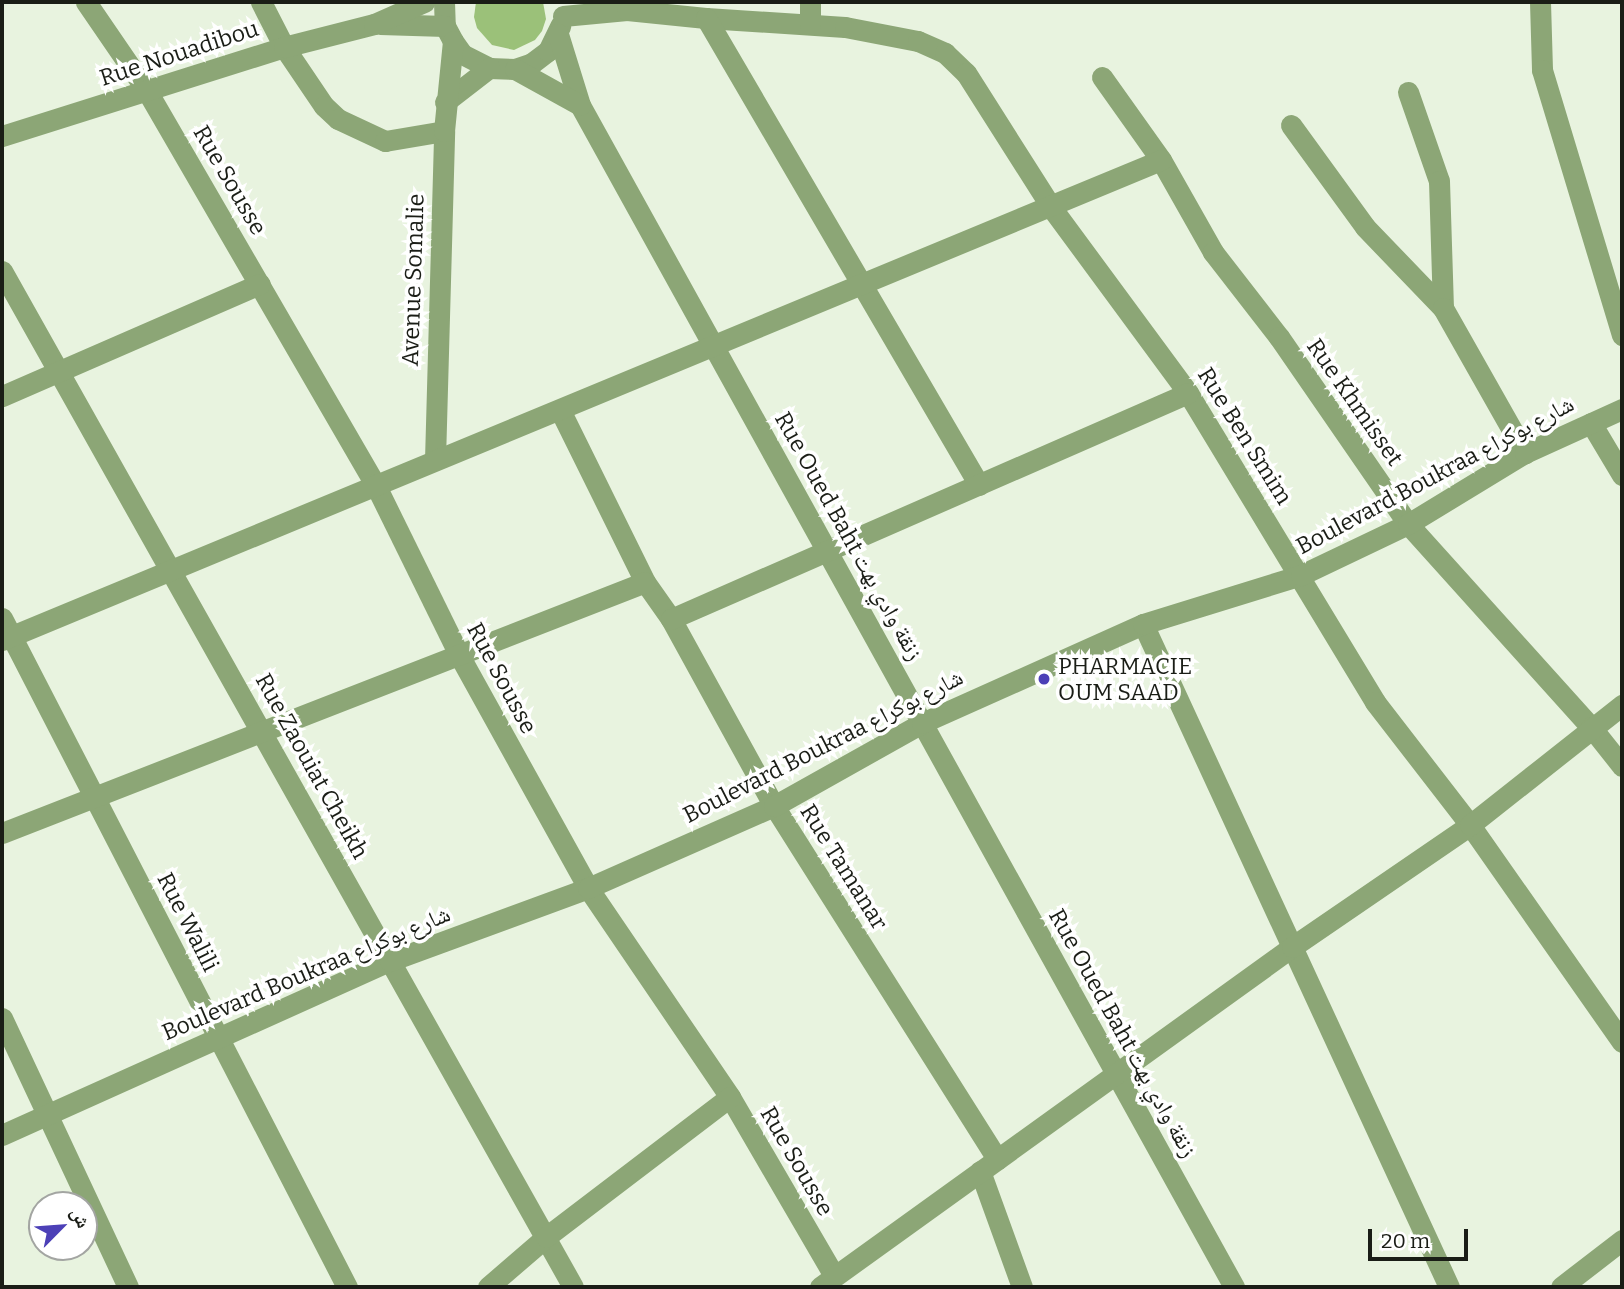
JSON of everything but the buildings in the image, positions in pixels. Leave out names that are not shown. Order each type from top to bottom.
[{"type":"street","name":"Rue Sousse","points":[[86,2],[148,91],[375,484],[459,655],[588,888],[730,1097],[827,1282]]},
{"type":"street","points":[[261,2],[284,47],[324,106],[358,130],[385,141],[443,131]]},
{"type":"street","points":[[374,24],[424,2]]},
{"type":"street","name":"Avenue Somalie","points":[[435,460],[443,131],[449,34],[444,2]]},
{"type":"street","points":[[810,2],[810,24]]},
{"type":"street","points":[[1540,2],[1542,69],[1622,335]]},
{"type":"street","name":"Rue Ben Smim","points":[[561,18],[618,6],[706,18],[845,27],[918,41],[945,53],[966,73],[1051,206],[1188,393],[1301,575],[1375,702],[1470,825],[1622,1042]]},
{"type":"street","points":[[515,69],[540,57],[561,18]]},
{"type":"street","name":"Rue Oued Baht زنقة وادي بهت","points":[[561,18],[580,105],[1234,1287]]},
{"type":"street","points":[[706,18],[979,485]]},
{"type":"street","name":"Rue Nouadibou","points":[[2,136],[284,47],[374,24]]},
{"type":"street","points":[[374,24],[449,34],[462,54],[489,68],[515,69],[580,105]]},
{"type":"street","points":[[445,102],[489,68]]},
{"type":"street","name":"Rue Khmisset","points":[[1102,77],[1161,160],[1213,252],[1279,337],[1408,524],[1591,727],[1622,766]]},
{"type":"street","points":[[1408,92],[1439,181],[1443,307]]},
{"type":"street","points":[[1291,125],[1365,227],[1443,307],[1525,453]]},
{"type":"street","points":[[5,631],[172,568],[560,411],[1161,160]]},
{"type":"street","name":"Rue Zaouiat Cheikh","points":[[2,271],[172,568],[573,1287]]},
{"type":"street","points":[[2,396],[260,284]]},
{"type":"street","points":[[671,619],[1188,393]]},
{"type":"street","name":"Boulevard Boukraa شارع بوكراع","points":[[2,1135],[390,961],[588,888],[774,806],[922,723],[1143,624],[1301,575],[1408,524],[1525,453],[1622,409]]},
{"type":"street","name":"Rue Tamanar","points":[[560,411],[645,582],[671,619],[774,806],[989,1165],[1022,1287]]},
{"type":"street","points":[[1591,423],[1622,475]]},
{"type":"street","points":[[2,833],[645,582]]},
{"type":"street","points":[[1143,624],[1449,1287]]},
{"type":"street","name":"Rue Walili","points":[[5,631],[347,1287]]},
{"type":"street","points":[[827,1282],[1292,947],[1470,825],[1622,705]]},
{"type":"street","points":[[2,1018],[128,1287]]},
{"type":"street","points":[[488,1287],[545,1237],[730,1097]]},
{"type":"street","points":[[1561,1287],[1622,1240]]},
{"type":"shaded area","points":[[476,2],[543,2],[546,19],[542,31],[535,40],[514,50],[492,45],[477,28],[474,17]]},
{"type":"place","name":"PHARMACIE OUM SAAD","points":[[1044,679]]}]
